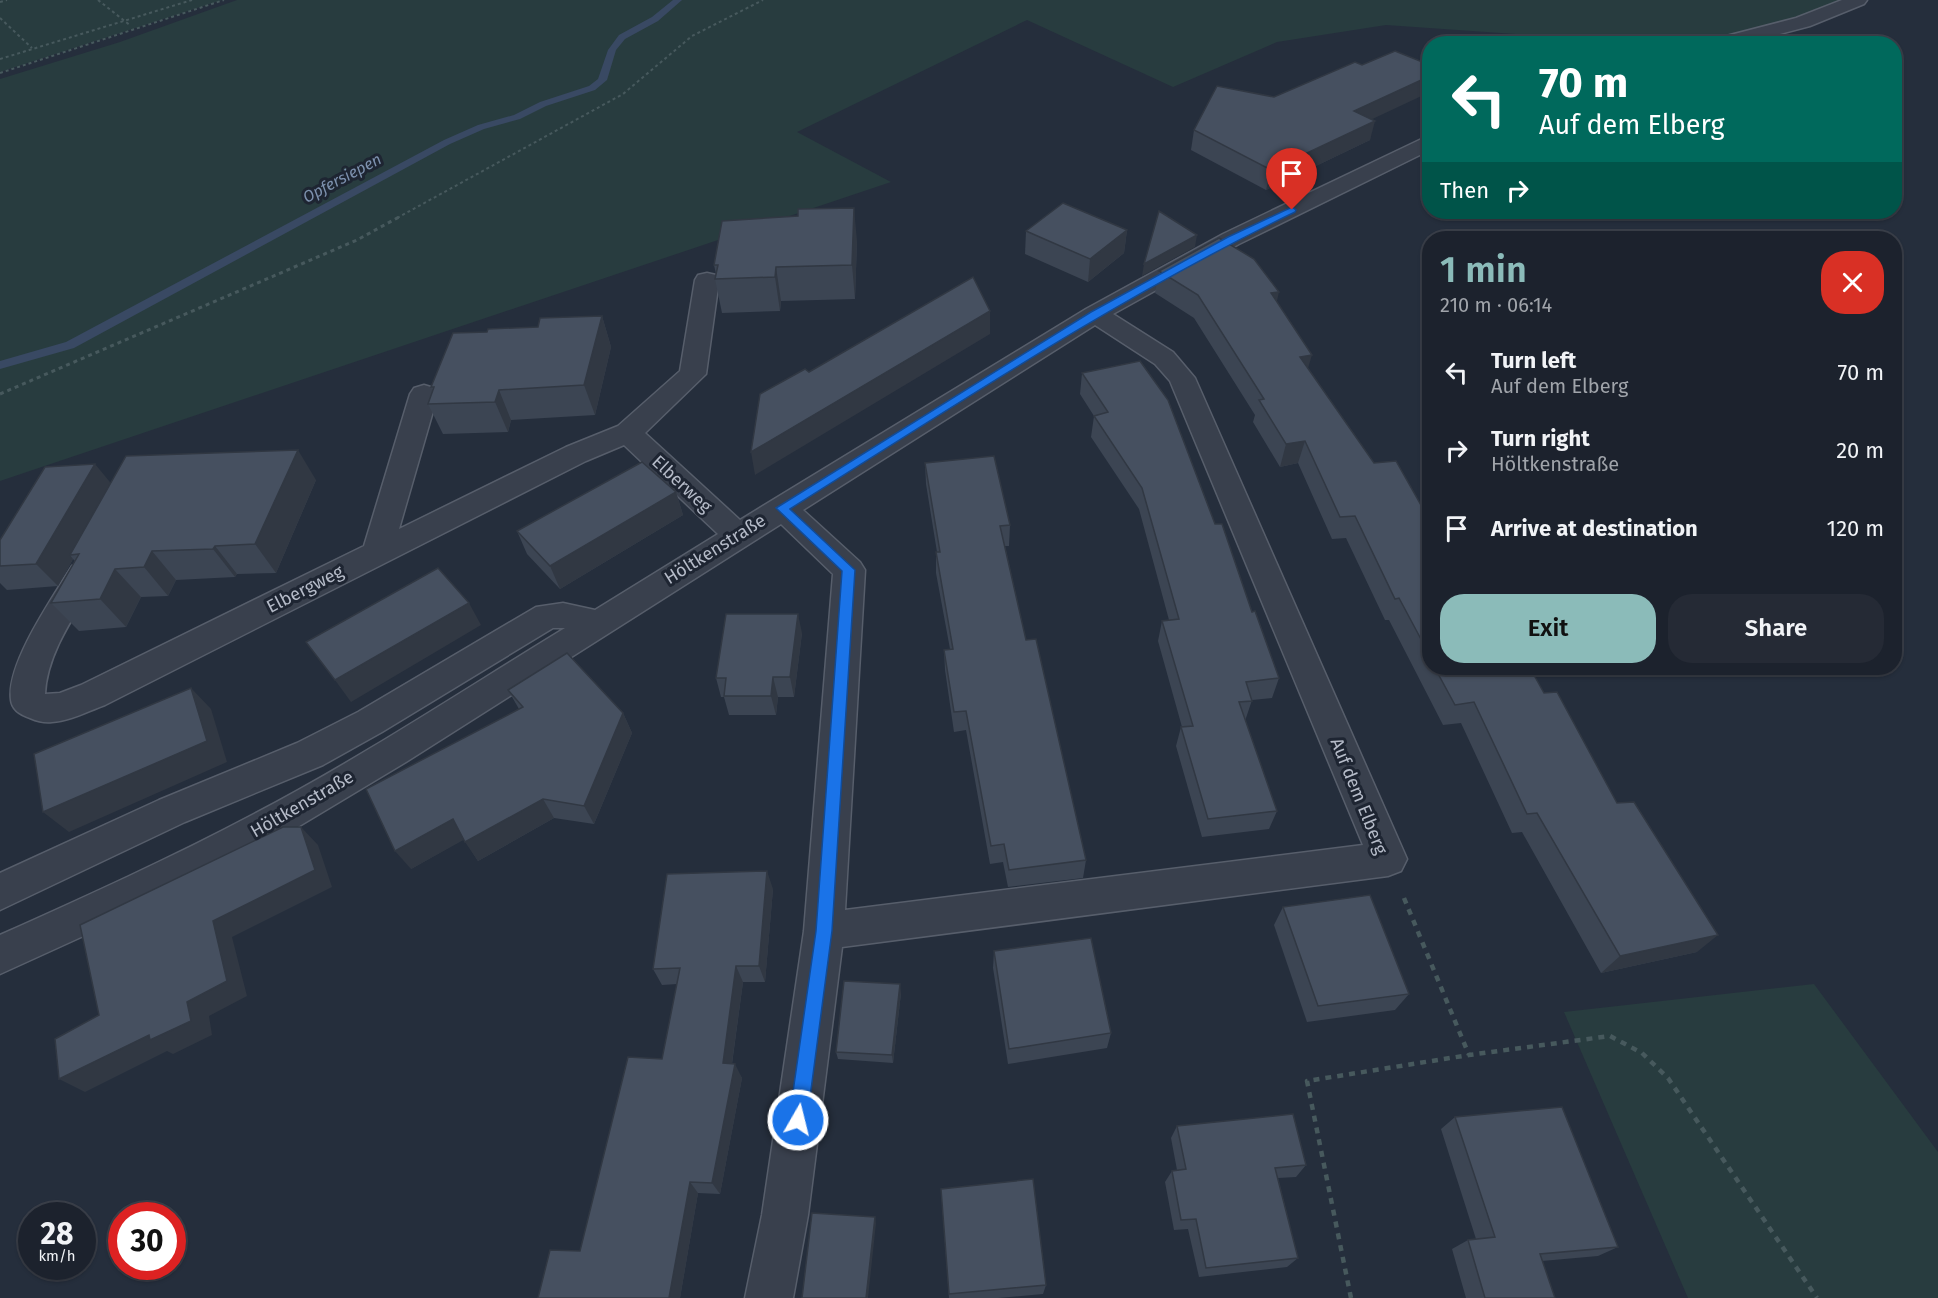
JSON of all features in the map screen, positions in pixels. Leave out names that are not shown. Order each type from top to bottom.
[{"type":"street","points":[[1749,36],[1803,22],[1858,0]]},
{"type":"street","name":"Höltkenstraße","points":[[0,955],[132,894],[268,825],[394,750],[1095,314],[1231,239],[1422,145]]},
{"type":"street","points":[[628,433],[693,374],[707,280]]},
{"type":"street","name":"Auf dem Elberg","points":[[824,931],[1388,860],[1182,378],[1164,358],[1095,314]]},
{"type":"street","points":[[377,553],[423,394]]},
{"type":"street","name":"Elberweg","points":[[628,433],[737,535]]},
{"type":"street","name":"Elbergweg","points":[[98,548],[40,650],[27,690],[28,701],[36,708],[46,710],[64,706],[93,695],[576,454],[628,433]]},
{"type":"street","points":[[769,1298],[785,1215],[824,931],[849,570],[782,508]]},
{"type":"street","points":[[0,892],[172,811],[310,754],[370,722],[547,616],[563,615],[597,623]]},
{"type":"path","points":[[0,2],[7,0]]},
{"type":"path","points":[[98,0],[131,26]]},
{"type":"path","points":[[0,59],[192,0]]},
{"type":"path","points":[[0,73],[224,0]]},
{"type":"path","points":[[0,394],[357,240],[623,94],[692,36],[763,0]]},
{"type":"path","points":[[0,18],[33,49]]},
{"type":"path","points":[[1388,860],[1469,1055]]},
{"type":"path","points":[[1351,1298],[1307,1081],[1469,1055],[1610,1036],[1629,1043],[1648,1056],[1668,1078],[1817,1298]]},
{"type":"green space","points":[[0,0],[222,0],[0,72]]},
{"type":"green space","points":[[237,0],[1845,0],[1796,21],[1732,36],[1532,36],[1386,25],[1277,42],[1173,87],[1027,20],[797,132],[891,182],[0,481],[0,79],[120,42]]},
{"type":"green space","points":[[1814,984],[1938,1152],[1938,1298],[1688,1298],[1564,1012]]},
{"type":"building","points":[[1395,51],[1422,62],[1422,80],[1354,111],[1375,121],[1271,170],[1194,130],[1217,86],[1274,97],[1355,62],[1362,65]]},
{"type":"building","points":[[1063,203],[1127,230],[1090,259],[1026,231]]},
{"type":"building","points":[[854,208],[852,265],[776,267],[775,277],[715,279],[718,265],[714,265],[722,221],[798,216],[798,209]]},
{"type":"building","points":[[1159,211],[1197,235],[1144,264]]},
{"type":"building","points":[[1219,238],[1254,259],[1279,292],[1271,293],[1312,355],[1300,357],[1374,463],[1396,461],[1422,507],[1422,641],[1399,598],[1395,599],[1355,516],[1340,517],[1305,441],[1286,444],[1259,400],[1264,399],[1198,295],[1159,271]]},
{"type":"building","points":[[973,277],[990,311],[751,452],[760,394],[805,369],[809,372]]},
{"type":"building","points":[[602,316],[584,385],[499,390],[495,402],[428,404],[434,387],[431,387],[453,333],[538,327],[540,318]]},
{"type":"building","points":[[1140,361],[1168,400],[1215,524],[1222,524],[1252,612],[1255,611],[1279,678],[1246,682],[1252,701],[1239,702],[1277,811],[1208,819],[1181,727],[1193,726],[1162,621],[1179,619],[1142,488],[1094,416],[1108,412],[1082,373]]},
{"type":"building","points":[[298,450],[255,544],[215,546],[213,549],[152,551],[144,567],[115,569],[100,599],[51,603],[79,554],[70,555],[126,456]]},
{"type":"building","points":[[994,456],[1010,525],[1000,526],[1026,640],[1036,639],[1086,860],[1009,870],[1004,844],[991,846],[966,711],[954,712],[944,650],[953,649],[936,552],[940,552],[925,463]]},
{"type":"building","points":[[642,462],[676,492],[550,566],[517,531]]},
{"type":"building","points":[[95,464],[36,564],[0,566],[0,540],[45,467]]},
{"type":"building","points":[[438,568],[469,603],[335,680],[306,642]]},
{"type":"building","points":[[726,614],[798,614],[790,677],[773,677],[771,696],[724,696],[726,678],[716,678]]},
{"type":"building","points":[[567,653],[623,713],[584,806],[543,799],[465,842],[453,819],[395,851],[366,789],[523,707],[508,690]]},
{"type":"building","points":[[1439,675],[1534,675],[1544,693],[1557,692],[1617,803],[1634,802],[1718,935],[1620,956],[1537,813],[1527,814],[1474,702],[1455,705]]},
{"type":"building","points":[[191,688],[207,741],[43,812],[34,754]]},
{"type":"building","points":[[283,827],[301,827],[315,870],[213,921],[227,981],[187,1002],[191,1021],[150,1040],[149,1035],[59,1079],[55,1039],[99,1015],[80,925]]},
{"type":"building","points":[[767,871],[759,966],[736,966],[723,1063],[735,1064],[712,1183],[690,1182],[669,1298],[538,1298],[550,1250],[580,1251],[628,1057],[662,1059],[680,968],[653,969],[667,874]]},
{"type":"building","points":[[1370,895],[1409,994],[1318,1006],[1283,907]]},
{"type":"building","points":[[1091,938],[1111,1033],[1009,1049],[994,951]]},
{"type":"building","points":[[844,981],[900,984],[892,1055],[836,1052]]},
{"type":"building","points":[[1562,1107],[1618,1247],[1540,1254],[1555,1298],[1485,1298],[1468,1240],[1495,1237],[1455,1117]]},
{"type":"building","points":[[1293,1114],[1306,1165],[1275,1168],[1298,1258],[1206,1268],[1196,1219],[1181,1220],[1172,1171],[1186,1169],[1177,1126]]},
{"type":"building","points":[[1033,1179],[1046,1285],[949,1294],[941,1189]]},
{"type":"building","points":[[812,1213],[875,1217],[866,1298],[802,1298]]},
{"type":"waterway","name":"Opfersiepen","points":[[0,365],[70,345],[447,142],[481,127],[517,117],[543,104],[592,88],[602,80],[612,50],[622,37],[655,19],[678,0]]},
{"type":"route","points":[[798,1120],[824,931],[849,570],[782,508],[1095,314],[1231,239],[1292,210]]}]
